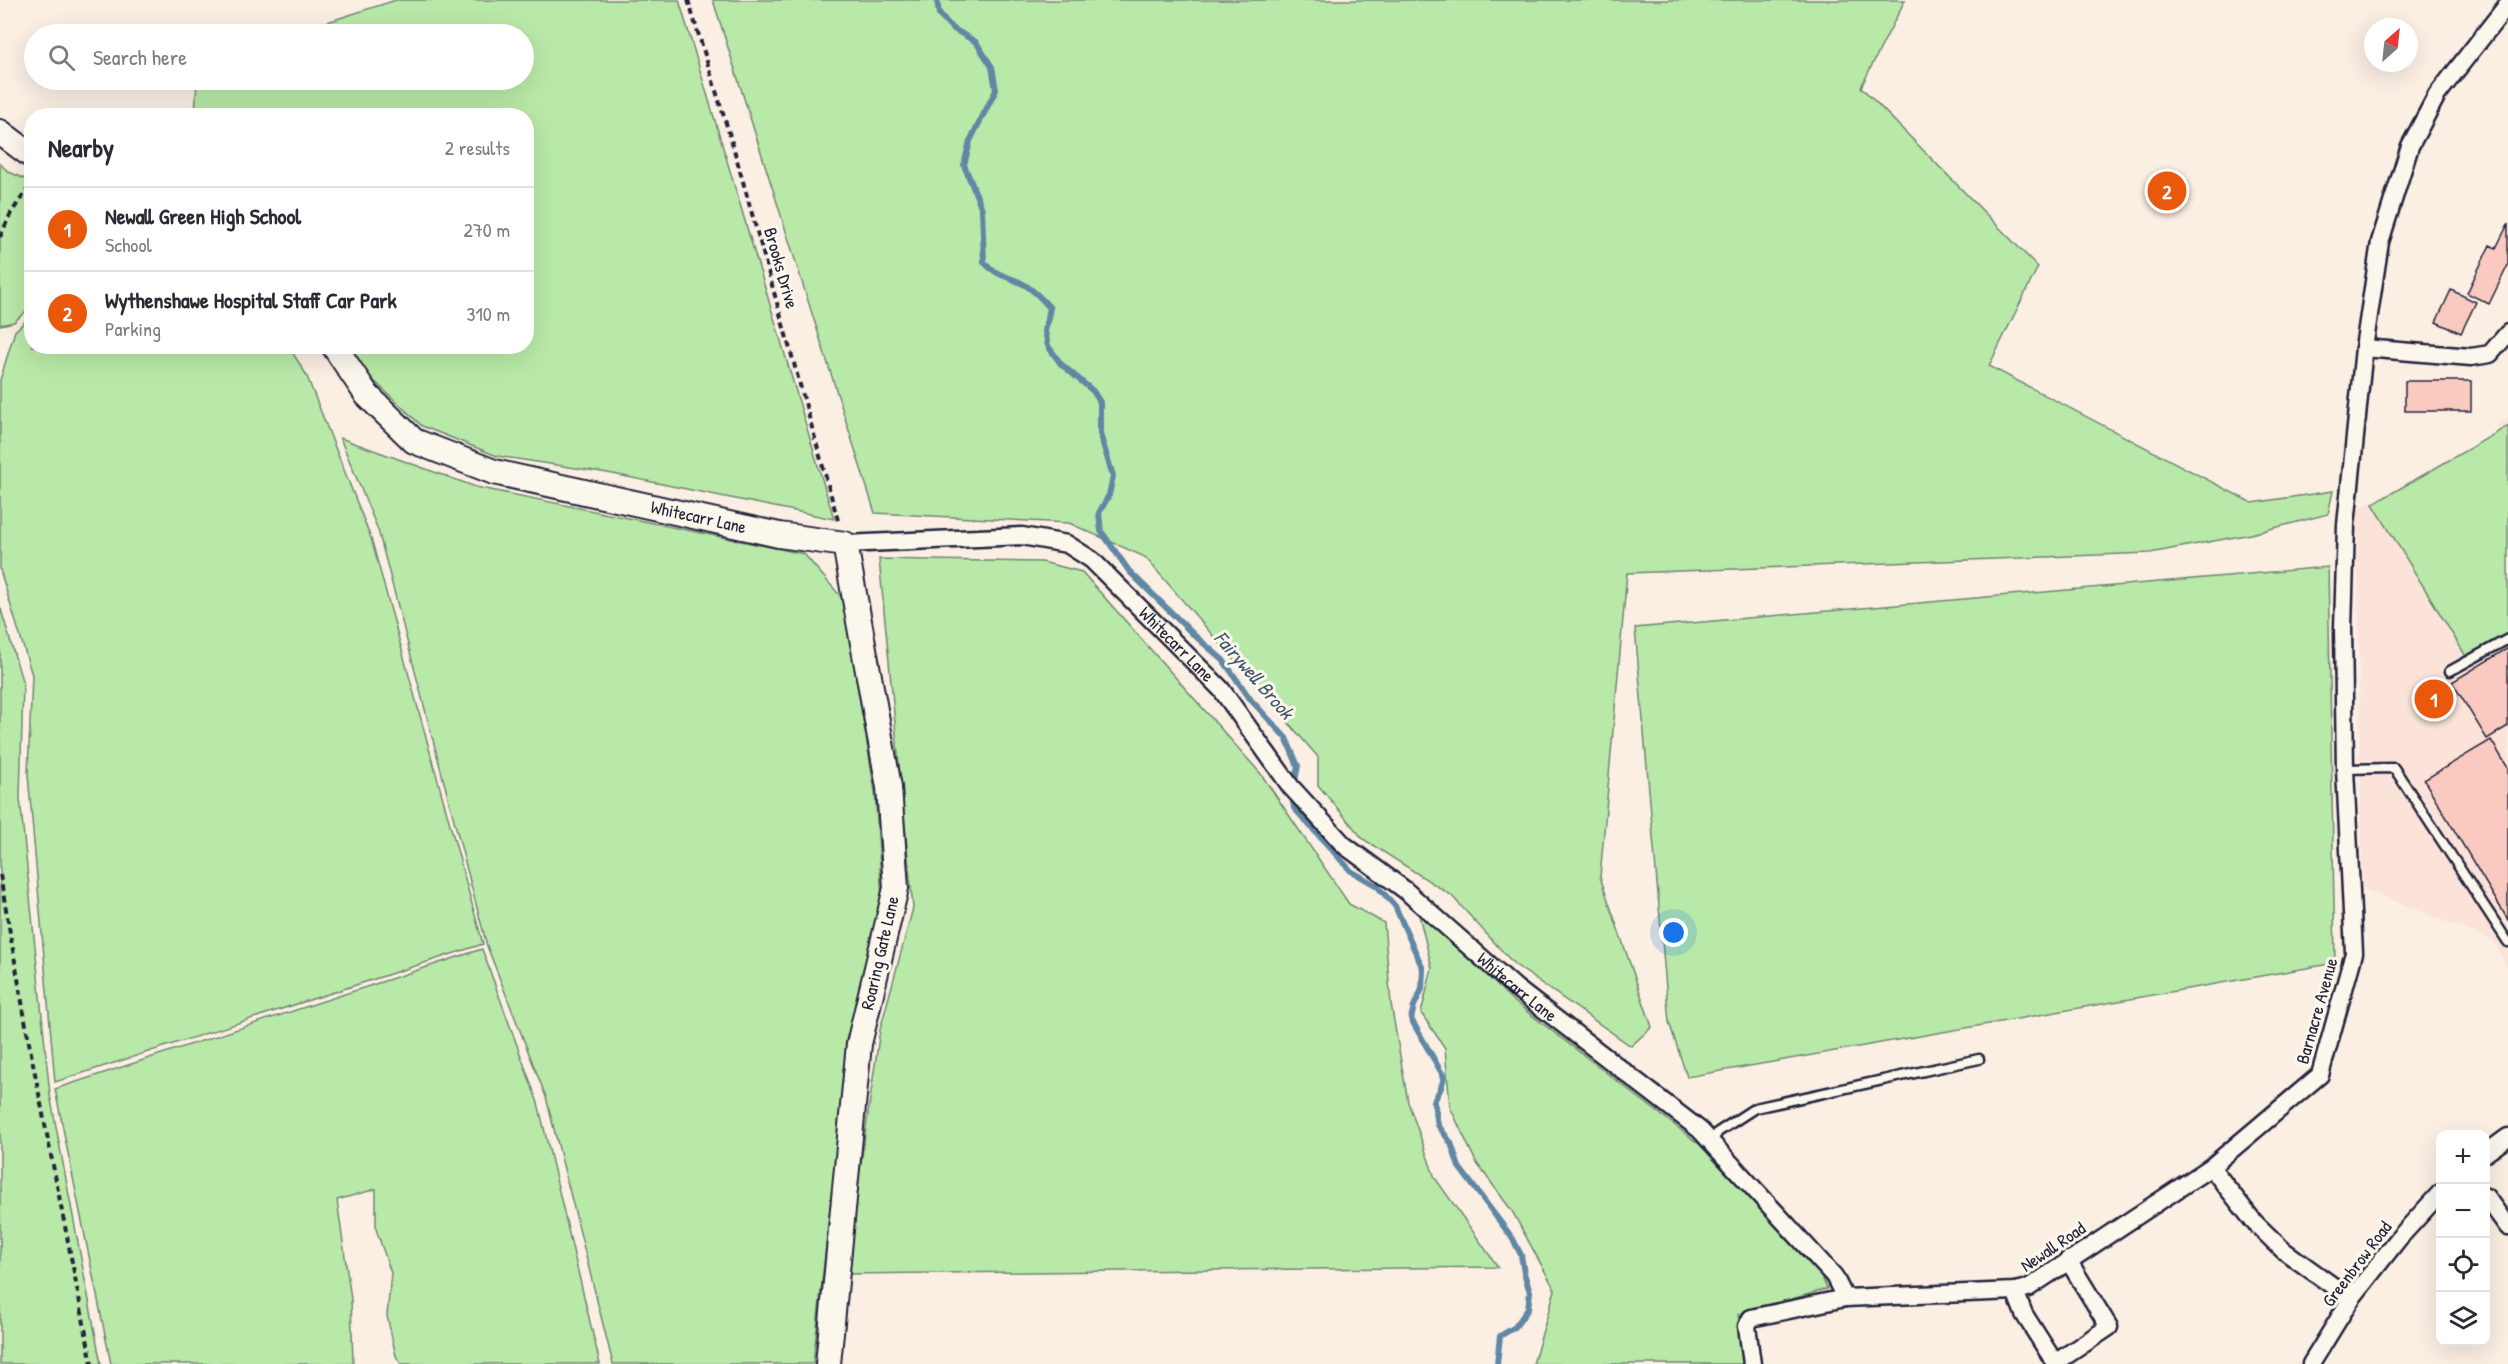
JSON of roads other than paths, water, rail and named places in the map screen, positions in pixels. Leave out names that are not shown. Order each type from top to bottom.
[{"type":"street","name":"Barnacre Avenue","points":[[2211,1167],[2320,1075],[2354,953],[2345,769],[2343,628],[2346,525],[2364,348],[2380,242],[2410,146],[2437,95],[2508,3]]},
{"type":"street","points":[[0,132],[24,150]]},
{"type":"street","points":[[2364,348],[2471,357],[2490,354],[2508,333]]},
{"type":"street","name":"Whitecarr Lane","points":[[340,354],[368,395],[414,441],[494,472],[779,535],[845,544],[1022,536],[1067,544],[1092,560],[1221,689],[1291,787],[1344,845],[1405,890],[1516,988],[1700,1130],[1834,1276],[1845,1298]]},
{"type":"street","name":"Roaring Gate Lane","points":[[828,1364],[859,1044],[896,888],[889,787],[845,544]]},
{"type":"street","points":[[2490,1150],[2508,1137]]},
{"type":"street","points":[[2211,1167],[2254,1222],[2283,1250],[2351,1299]]},
{"type":"street","name":"Newall Road","points":[[1752,1364],[1747,1326],[1751,1318],[1845,1298],[2015,1291],[2028,1288],[2211,1167]]},
{"type":"street","name":"Greenbrow Road","points":[[2311,1364],[2351,1299],[2399,1238],[2436,1197]]},
{"type":"street","points":[[2490,1202],[2508,1227]]},
{"type":"street","points":[[2015,1291],[2024,1314],[2055,1363],[2109,1327],[2068,1260]]},
{"type":"lane","points":[[2450,671],[2508,639]]},
{"type":"lane","points":[[2345,769],[2394,768],[2508,942]]},
{"type":"lane","points":[[1712,1142],[1719,1132],[1755,1108],[1979,1059]]},
{"type":"waterway","name":"Fairywell Brook","points":[[937,0],[939,14],[952,28],[976,42],[992,67],[996,90],[970,141],[964,165],[982,209],[984,262],[999,274],[1029,287],[1050,308],[1045,331],[1048,346],[1061,364],[1093,391],[1100,402],[1100,434],[1113,476],[1109,495],[1099,513],[1101,531],[1129,571],[1223,660],[1251,700],[1286,738],[1298,766],[1294,785]]},
{"type":"waterway","name":"Fairywell Brook","points":[[1292,795],[1294,808],[1351,871],[1377,886],[1395,906],[1423,969],[1422,989],[1411,1019],[1444,1077],[1434,1101],[1438,1125],[1451,1143],[1459,1167],[1513,1239],[1521,1255],[1530,1292],[1528,1309],[1515,1327],[1500,1336],[1497,1364]]},
{"type":"place","name":"Wythenshawe Hospital Staff Car Park","points":[[2167,191]]},
{"type":"place","name":"Newall Green High School","points":[[2434,699]]}]
